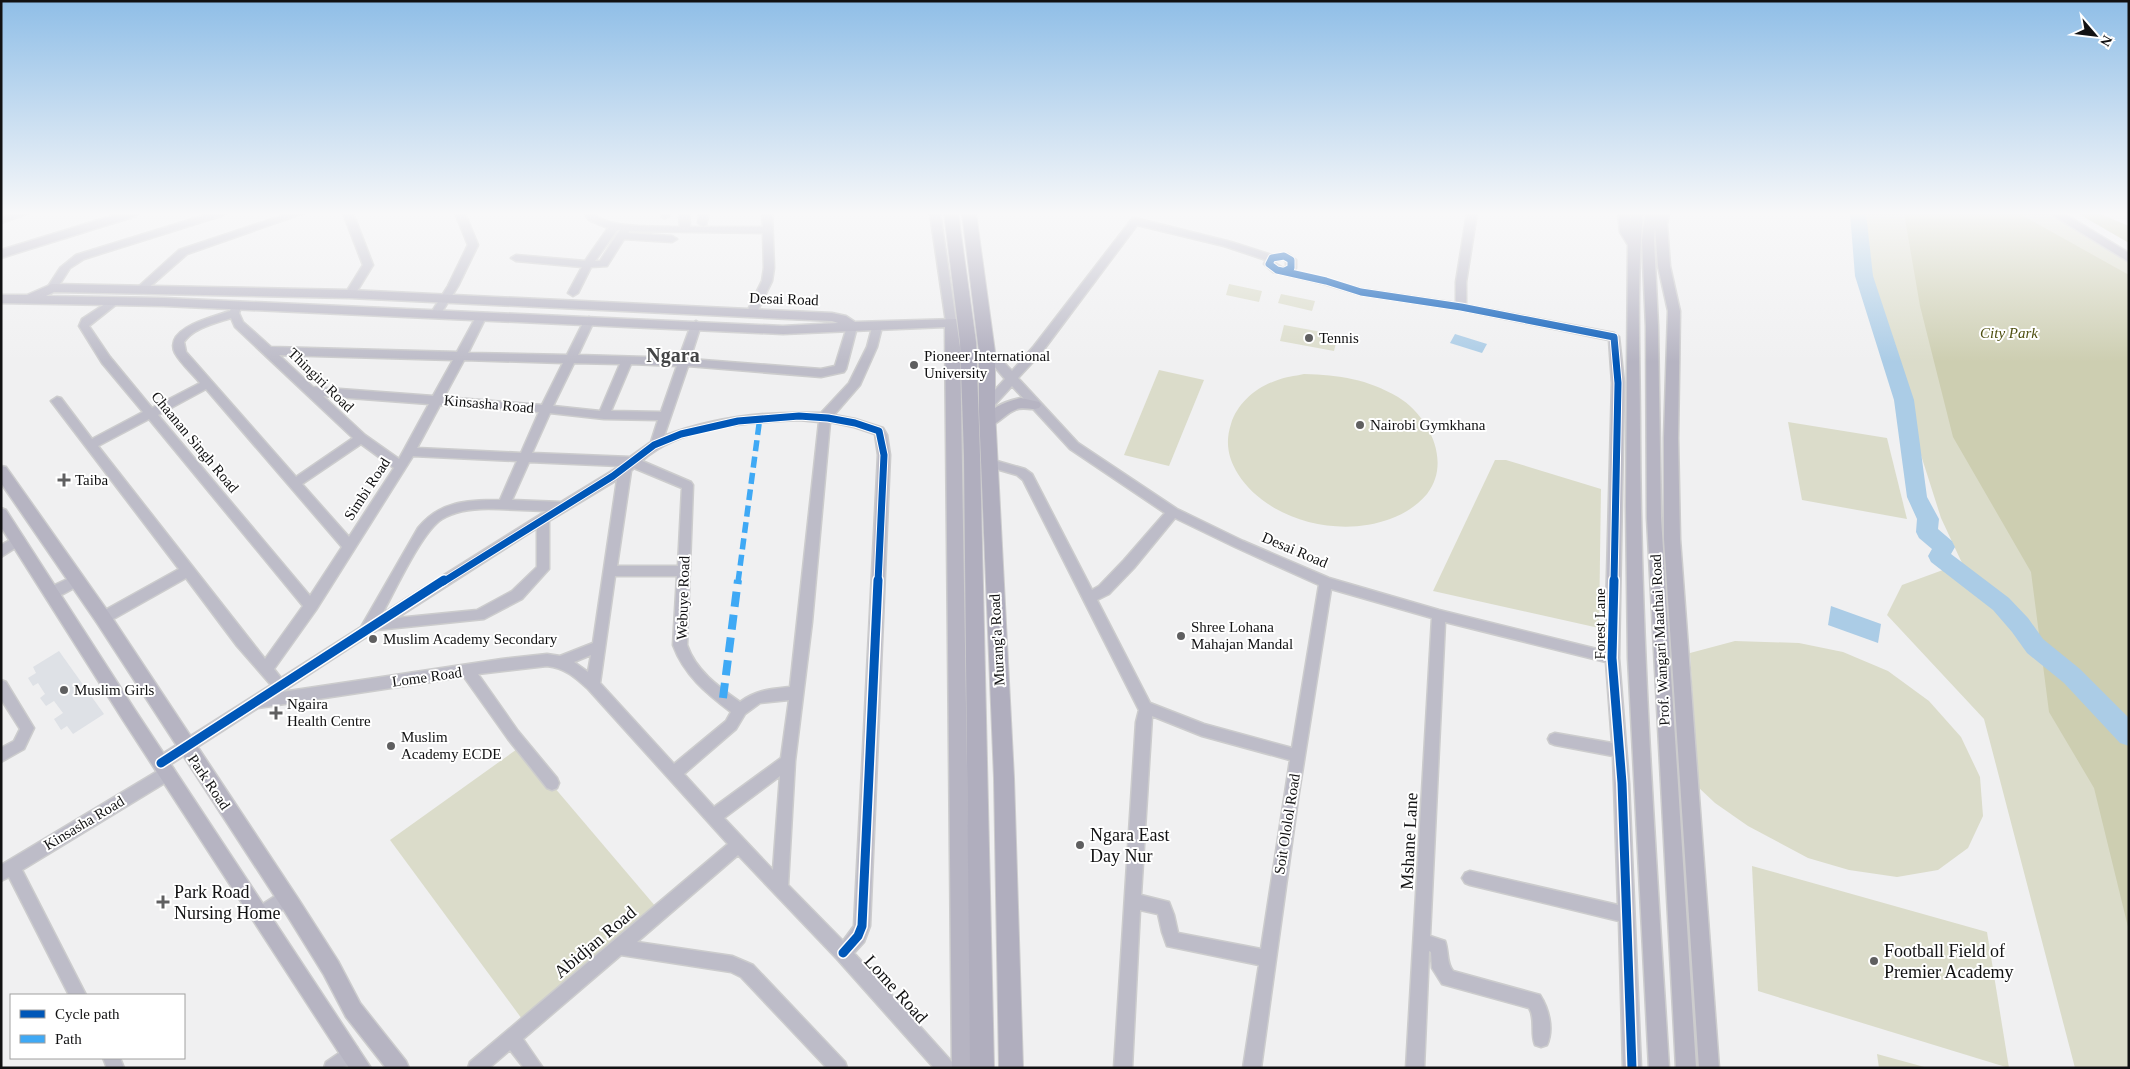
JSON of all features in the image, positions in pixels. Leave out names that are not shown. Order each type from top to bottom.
[{"type":"highway","name":"Murang'a Road","points":[[958,263],[968,332],[972,455],[982,1068]]},
{"type":"highway","name":"Murang'a Road","points":[[975,263],[987,352],[1004,778],[1011,1068]]},
{"type":"main road","name":"Prof. Wangari Maathai Road","points":[[1634,263],[1632,506],[1636,658],[1659,1068]]},
{"type":"main road","points":[[1656,265],[1674,311],[1671,438],[1672,539],[1709,1068]]},
{"type":"main road","name":"Prof. Wangari Maathai Road","points":[[1656,265],[1652,326],[1654,518],[1686,1068]]},
{"type":"main road","name":"Desai Road","points":[[26,299],[52,288],[142,288],[350,294],[832,317],[852,327]]},
{"type":"main road","points":[[309,308],[320,293]]},
{"type":"main road","name":"Desai Road","points":[[1,299],[114,301],[235,309],[309,308],[783,330],[951,322]]},
{"type":"main road","points":[[951,322],[953,347],[962,1068]]},
{"type":"main road","points":[[988,414],[1022,403],[1034,405]]},
{"type":"main road","name":"Park Road","points":[[3,477],[103,618],[286,897],[331,968],[353,1010],[399,1068]]},
{"type":"main road","name":"Park Road","points":[[1,514],[164,768],[361,1068]]},
{"type":"street","points":[[52,288],[58,276],[69,263]]},
{"type":"street","points":[[142,288],[169,263]]},
{"type":"street","points":[[350,294],[368,265],[367,263]]},
{"type":"street","points":[[436,314],[446,300],[464,263]]},
{"type":"street","points":[[579,263],[601,265],[603,263]]},
{"type":"street","points":[[751,314],[766,281],[769,263]]},
{"type":"street","points":[[942,263],[951,322]]},
{"type":"street","points":[[988,414],[1102,263]]},
{"type":"street","points":[[1270,263],[1271,266],[1285,271],[1361,292],[1462,307],[1461,282],[1464,263]]},
{"type":"street","points":[[573,293],[588,264]]},
{"type":"street","name":"Chaanan Singh Road","points":[[114,301],[86,322],[84,326],[106,360],[311,606]]},
{"type":"street","name":"Forest Lane","points":[[1462,307],[1614,337],[1618,383],[1612,658],[1620,751],[1632,1068]]},
{"type":"street","points":[[235,309],[188,332],[180,338],[178,345],[181,352],[349,546]]},
{"type":"street","name":"Thingiri Road","points":[[235,309],[240,324],[361,438],[401,467]]},
{"type":"street","name":"Simbi Road","points":[[265,670],[311,606],[401,467],[481,317]]},
{"type":"street","points":[[503,506],[588,321]]},
{"type":"street","points":[[656,443],[696,325]]},
{"type":"street","points":[[780,886],[788,761],[797,693],[825,417],[854,385],[872,347],[877,326]]},
{"type":"street","points":[[269,351],[683,362],[821,373],[840,370],[852,327]]},
{"type":"street","name":"Desai Road","points":[[987,352],[1034,405],[1074,446],[1174,512],[1239,544],[1326,582],[1439,615],[1612,658]]},
{"type":"street","points":[[604,415],[627,360]]},
{"type":"street","points":[[90,444],[207,384]]},
{"type":"street","name":"Kinsasha Road","points":[[313,391],[604,415],[664,416]]},
{"type":"street","points":[[56,401],[187,571],[279,685]]},
{"type":"street","points":[[656,443],[696,429],[760,417],[825,417],[851,422],[878,431],[881,434],[884,455],[864,901],[862,926],[858,936],[843,953]]},
{"type":"street","points":[[294,484],[361,438]]},
{"type":"street","name":"Kinsasha Road","points":[[7,871],[164,768],[186,747],[253,702],[629,465],[656,443]]},
{"type":"street","points":[[409,452],[524,457],[629,465],[610,571],[594,685]]},
{"type":"street","points":[[990,464],[1021,472],[1028,476],[1146,710],[1143,722],[1123,1068]]},
{"type":"street","name":"Webuye Road","points":[[629,465],[687,485],[680,645],[683,656],[689,666],[723,698],[740,710]]},
{"type":"street","points":[[370,629],[422,531],[432,518],[443,511],[458,507],[560,507]]},
{"type":"street","points":[[1090,598],[1104,590],[1153,538],[1174,512]]},
{"type":"street","points":[[370,629],[479,615],[517,595],[544,569],[543,518]]},
{"type":"street","points":[[1,552],[19,540]]},
{"type":"street","points":[[103,618],[187,571]]},
{"type":"street","points":[[610,571],[683,571]]},
{"type":"street","points":[[52,593],[76,580]]},
{"type":"street","name":"Soit Ololol Road","points":[[1252,1068],[1326,582]]},
{"type":"street","name":"Mshane Lane","points":[[1415,1068],[1439,615]]},
{"type":"street","points":[[560,662],[599,646]]},
{"type":"street","name":"Lome Road","points":[[253,702],[547,660],[560,662],[578,671],[594,685],[673,774],[843,953],[946,1068]]},
{"type":"street","points":[[468,671],[513,736],[552,783]]},
{"type":"street","points":[[1,686],[27,728],[19,745],[1,756]]},
{"type":"street","points":[[673,774],[732,726],[740,710],[755,699],[766,695],[797,693]]},
{"type":"street","points":[[1146,710],[1152,709],[1202,730],[1298,756]]},
{"type":"street","points":[[1556,739],[1620,751]]},
{"type":"street","points":[[713,816],[788,761]]},
{"type":"street","name":"Abidjan Road","points":[[476,1068],[739,845]]},
{"type":"street","points":[[7,871],[77,994]]},
{"type":"street","points":[[1470,878],[1627,915]]},
{"type":"street","points":[[260,914],[286,897]]},
{"type":"street","points":[[1132,901],[1164,907],[1167,911],[1169,934],[1172,940],[1268,958]]},
{"type":"street","points":[[1423,941],[1438,947],[1440,968],[1448,978],[1534,1001],[1541,1015],[1540,1039]]},
{"type":"street","points":[[620,947],[679,958],[732,964],[747,971],[839,1068]]},
{"type":"street","points":[[512,1038],[535,1068]]},
{"type":"street","points":[[332,1068],[351,1053]]},
{"type":"shaded area","name":"Muslim Girls","points":[[59,651],[104,714],[73,734],[67,726],[61,730],[54,719],[63,713],[54,701],[46,706],[40,698],[45,694],[38,683],[33,686],[28,678],[36,673],[33,667]]},
{"type":"green space","name":"City Park","points":[[1864,263],[2129,263],[2129,1068],[2075,1068],[1984,719],[1887,615],[1902,585],[1962,563],[1941,518],[1864,276]]},
{"type":"green space","points":[[1913,263],[2107,263],[2129,275],[2129,931],[2094,788],[2049,712],[2031,572],[1953,437],[1920,306]]},
{"type":"green space","points":[[1229,284],[1262,291],[1259,302],[1226,295]]},
{"type":"green space","points":[[1281,294],[1315,301],[1312,311],[1278,303]]},
{"type":"green space","name":"Tennis","points":[[1284,325],[1338,335],[1334,351],[1280,341]]},
{"type":"green space","points":[[1159,370],[1204,380],[1169,466],[1124,455]]},
{"type":"green space","points":[[1304,374],[1330,375],[1353,379],[1375,386],[1398,397],[1419,416],[1434,441],[1437,454],[1437,468],[1434,481],[1427,494],[1419,502],[1390,519],[1349,527],[1327,526],[1286,514],[1267,504],[1251,490],[1238,474],[1228,450],[1229,431],[1234,417],[1242,403],[1254,392],[1278,380]]},
{"type":"green space","points":[[1788,422],[1887,438],[1907,519],[1802,500]]},
{"type":"green space","points":[[1495,460],[1506,460],[1601,489],[1599,628],[1433,591]]},
{"type":"green space","points":[[1735,641],[1799,643],[1843,652],[1888,671],[1929,701],[1961,737],[1980,777],[1983,816],[1968,848],[1938,870],[1897,877],[1849,870],[1808,858],[1748,826],[1715,803],[1698,787],[1690,653]]},
{"type":"green space","points":[[520,747],[656,907],[522,1019],[390,840]]},
{"type":"green space","name":"Football Field of Premier Academy","points":[[1752,866],[1987,932],[2009,1068],[1758,991]]},
{"type":"green space","points":[[1877,1054],[1928,1068],[1879,1068]]},
{"type":"water","points":[[1455,334],[1487,344],[1482,353],[1450,343]]},
{"type":"water","points":[[1831,606],[1881,624],[1878,643],[1828,625]]},
{"type":"waterway","points":[[1863,263],[1864,276],[1904,400],[1917,497],[1928,519],[1927,532],[1944,547],[1939,556],[2001,604],[2020,625],[2035,646],[2072,676],[2129,735]]},
{"type":"marked path","points":[[723,698],[760,417]]},
{"type":"cycle path","points":[[1270,263],[1277,270],[1326,281],[1361,292],[1461,307],[1614,337],[1618,383],[1612,658],[1622,783],[1632,1068]]},
{"type":"cycle path","points":[[1285,271],[1291,268],[1291,263]]},
{"type":"cycle path","points":[[161,763],[534,524],[626,468],[649,448],[658,443],[681,434],[738,421],[799,416],[828,418],[855,423],[879,431],[884,455],[862,926],[858,936],[843,953]]},
{"type":"place","name":"Tennis","points":[[1309,338]]},
{"type":"place","name":"Pioneer International University","points":[[914,365]]},
{"type":"place","name":"Nairobi Gymkhana","points":[[1360,425]]},
{"type":"place","name":"Taiba","points":[[64,480]]},
{"type":"place","name":"Shree Lohana Mahajan Mandal","points":[[1181,636]]},
{"type":"place","name":"Muslim Academy Secondary","points":[[373,639]]},
{"type":"place","name":"Muslim Girls","points":[[64,690]]},
{"type":"place","name":"Ngaira Health Centre","points":[[276,713]]},
{"type":"place","name":"Muslim Academy ECDE","points":[[391,746]]},
{"type":"place","name":"Ngara East Day Nur","points":[[1080,845]]},
{"type":"place","name":"Park Road Nursing Home","points":[[163,902]]},
{"type":"place","name":"Football Field of Premier Academy","points":[[1874,961]]},
{"type":"district","name":"Ngara","points":[[673,355]]}]
